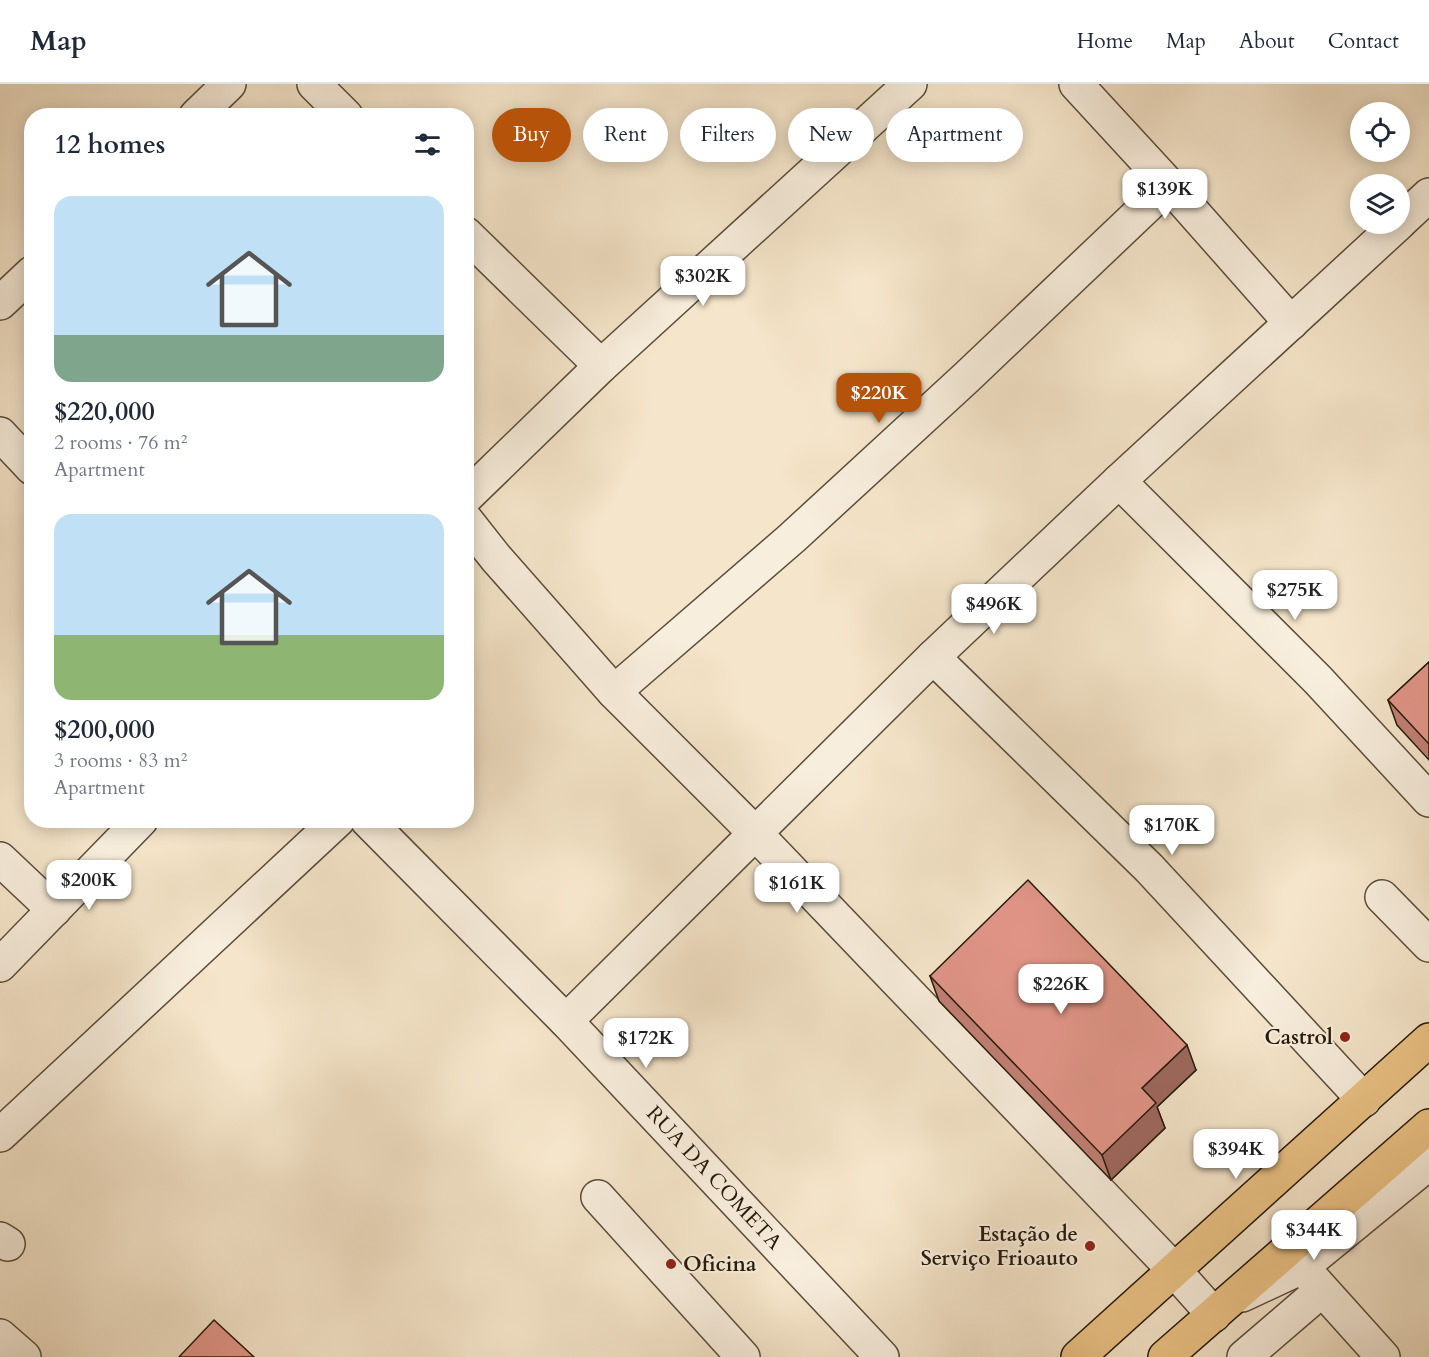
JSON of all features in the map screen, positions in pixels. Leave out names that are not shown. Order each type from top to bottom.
[{"type":"main road","points":[[1078,1357],[1429,1040]]},
{"type":"main road","points":[[1165,1357],[1429,1126]]},
{"type":"street","points":[[204,108],[229,84]]},
{"type":"street","points":[[314,84],[338,108]]},
{"type":"street","points":[[474,489],[601,366],[910,84]]},
{"type":"street","points":[[1076,84],[1291,323]]},
{"type":"street","points":[[614,692],[792,538],[967,377],[1169,185]]},
{"type":"street","points":[[1410,213],[1429,195]]},
{"type":"street","points":[[566,1021],[933,657],[1119,481],[1387,234]]},
{"type":"street","points":[[474,242],[601,366]]},
{"type":"street","points":[[0,303],[24,280]]},
{"type":"street","points":[[0,434],[24,460]]},
{"type":"street","points":[[1119,481],[1318,680],[1429,800]]},
{"type":"street","points":[[474,530],[614,692],[756,834],[1174,1270],[1224,1307],[1312,1279]]},
{"type":"street","points":[[933,657],[1149,868],[1364,1100]]},
{"type":"street","points":[[0,965],[133,828]]},
{"type":"street","points":[[0,1135],[329,828]]},
{"type":"street","name":"RUA DA COMETA","points":[[376,828],[566,1021],[882,1357]]},
{"type":"street","points":[[0,859],[54,910]]},
{"type":"street","points":[[1382,897],[1429,945]]},
{"type":"street","points":[[1244,1357],[1312,1279],[1429,1163]]},
{"type":"street","points":[[598,1197],[743,1357]]},
{"type":"street","points":[[1312,1279],[1383,1357]]},
{"type":"street","points":[[0,1336],[24,1357]]},
{"type":"building","points":[[1429,662],[1429,744],[1388,700]]},
{"type":"building","points":[[1028,880],[1187,1045],[1142,1088],[1156,1103],[1102,1155],[930,976]]},
{"type":"building","points":[[214,1320],[254,1357],[179,1357]]},
{"type":"place","name":"Castrol","points":[[1345,1037]]},
{"type":"place","name":"Estação de Serviço Frioauto","points":[[1090,1246]]},
{"type":"place","name":"Oficina","points":[[671,1264]]}]
